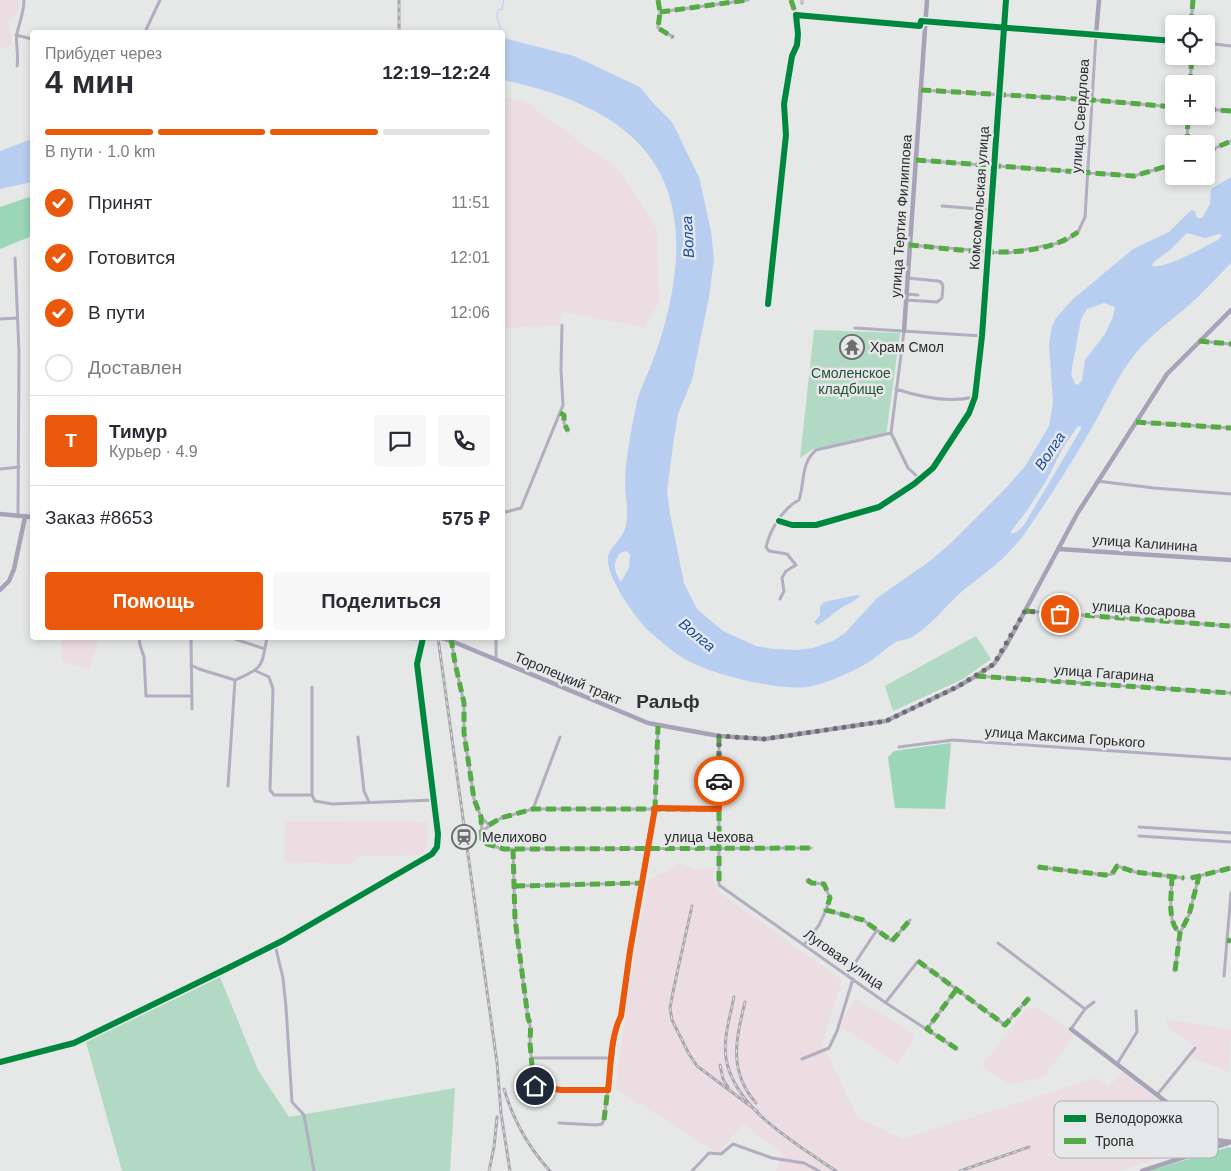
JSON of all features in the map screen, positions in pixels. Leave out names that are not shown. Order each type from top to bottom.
[{"type":"street","points":[[16,66],[18,46],[16,35],[24,8],[24,0]]},
{"type":"street","points":[[146,30],[160,0]]},
{"type":"street","points":[[658,0],[660,12],[658,28],[673,37]]},
{"type":"street","points":[[660,12],[748,0]]},
{"type":"street","points":[[768,304],[786,135],[784,104],[792,56],[798,34],[796,15],[791,2],[786,0]]},
{"type":"street","name":"улица Тертия Филиппова","points":[[891,433],[904,331],[927,0]]},
{"type":"street","name":"Комсомольская улица","points":[[779,521],[792,525],[816,525],[865,512],[892,499],[933,468],[959,430],[975,397],[989,251],[1006,0]]},
{"type":"street","name":"улица Свердлова","points":[[989,251],[1008,253],[1064,242],[1078,232],[1085,217],[1099,0]]},
{"type":"street","points":[[1192,15],[1193,0]]},
{"type":"street","points":[[796,15],[920,26],[920,22],[924,22],[1165,40]]},
{"type":"street","points":[[16,35],[30,38]]},
{"type":"street","points":[[1215,44],[1231,46]]},
{"type":"street","points":[[921,90],[1165,106]]},
{"type":"street","points":[[1215,110],[1231,111]]},
{"type":"street","points":[[1215,148],[1231,141]]},
{"type":"street","points":[[916,160],[1134,176],[1165,166]]},
{"type":"street","points":[[942,206],[992,210]]},
{"type":"street","points":[[909,245],[989,251]]},
{"type":"street","points":[[16,258],[19,352],[18,517]]},
{"type":"street","points":[[906,297],[940,301],[943,286],[938,281],[907,278]]},
{"type":"street","points":[[906,297],[918,295]]},
{"type":"street","name":"Торопецкий тракт","points":[[453,640],[496,660],[658,726],[719,736],[765,739],[886,721],[957,687],[994,664],[1097,481],[1167,374],[1231,310]]},
{"type":"street","points":[[0,319],[17,318]]},
{"type":"street","points":[[505,512],[521,508],[525,502],[564,405],[561,370],[562,325]]},
{"type":"street","points":[[855,328],[982,336]]},
{"type":"street","points":[[1199,341],[1231,344]]},
{"type":"street","points":[[896,389],[915,395],[938,398],[965,399],[975,397]]},
{"type":"street","points":[[560,413],[564,416],[564,423],[568,431]]},
{"type":"street","points":[[1136,422],[1231,428]]},
{"type":"street","points":[[780,599],[784,591],[782,578],[786,571],[796,565],[787,554],[769,551],[766,547],[769,534],[791,504],[799,500],[805,463],[816,450],[891,433],[908,468],[919,478]]},
{"type":"street","points":[[0,469],[19,467]]},
{"type":"street","points":[[1097,481],[1231,494]]},
{"type":"street","points":[[0,514],[30,518]]},
{"type":"street","points":[[0,590],[9,582],[14,569],[25,517]]},
{"type":"street","name":"улица Калинина","points":[[1058,549],[1231,560]]},
{"type":"street","name":"улица Косарова","points":[[1025,611],[1231,626]]},
{"type":"street","points":[[139,640],[144,657],[146,696],[191,696]]},
{"type":"street","points":[[191,640],[192,708]]},
{"type":"street","points":[[238,640],[265,649]]},
{"type":"street","points":[[191,665],[235,680],[256,671],[263,660],[267,640]]},
{"type":"street","points":[[0,1062],[74,1042],[275,945],[432,854],[437,846],[438,839],[416,664],[422,640]]},
{"type":"street","points":[[451,640],[464,703],[464,733],[482,831],[501,818],[533,809],[719,809]]},
{"type":"street","points":[[496,640],[496,660]]},
{"type":"street","points":[[256,671],[269,677],[272,689],[270,790],[274,795],[312,795]]},
{"type":"street","name":"улица Гагарина","points":[[976,676],[1231,693]]},
{"type":"street","points":[[228,786],[235,680]]},
{"type":"street","points":[[312,687],[312,795],[314,800],[322,803],[434,800]]},
{"type":"street","points":[[558,1123],[596,1125],[602,1124],[604,1120],[616,1025],[621,1016],[641,883],[655,808],[658,726]]},
{"type":"street","points":[[719,736],[720,849]]},
{"type":"street","points":[[358,737],[364,791],[369,802]]},
{"type":"street","points":[[533,809],[560,737]]},
{"type":"street","name":"улица Максима Горького","points":[[899,747],[953,740],[1231,759]]},
{"type":"street","points":[[480,817],[490,825]]},
{"type":"street","points":[[1139,827],[1231,833]]},
{"type":"street","name":"улица Чехова","points":[[482,831],[482,839],[487,844],[504,849],[811,848]]},
{"type":"street","points":[[1139,836],[1231,842]]},
{"type":"street","points":[[513,849],[515,919],[528,1018],[531,1025],[532,1084],[544,1088],[608,1090]]},
{"type":"street","name":"Луговая улица","points":[[720,849],[719,885],[886,1003],[957,1049]]},
{"type":"street","points":[[1038,867],[1105,875],[1112,874],[1117,866],[1135,872],[1184,878]]},
{"type":"street","points":[[1191,878],[1231,868]]},
{"type":"street","points":[[1172,876],[1172,920],[1174,929],[1180,933]]},
{"type":"street","points":[[1175,972],[1180,933],[1189,915],[1198,876]]},
{"type":"street","points":[[804,945],[819,925],[830,898],[824,884],[812,883],[807,880]]},
{"type":"street","points":[[515,886],[641,883]]},
{"type":"street","points":[[1224,976],[1229,940],[1231,893]]},
{"type":"street","points":[[826,910],[863,920],[892,941],[910,920]]},
{"type":"street","points":[[847,975],[876,930]]},
{"type":"street","points":[[998,943],[1085,1009]]},
{"type":"street","points":[[275,945],[283,978],[292,1102],[304,1115],[314,1171]]},
{"type":"street","points":[[886,1003],[918,961],[1005,1026],[1029,998]]},
{"type":"street","points":[[802,1059],[829,1048],[837,1031],[853,979]]},
{"type":"street","points":[[927,1029],[956,990]]},
{"type":"street","points":[[1094,1002],[1085,1009],[1071,1029],[1165,1101]]},
{"type":"street","points":[[1117,1064],[1137,1032],[1136,1011]]},
{"type":"street","points":[[1157,1095],[1195,1048]]},
{"type":"street","points":[[533,1058],[612,1058]]},
{"type":"street","points":[[1218,1146],[1230,1142]]},
{"type":"street","points":[[692,1171],[708,1153],[721,1154],[733,1144],[772,1158],[804,1163],[819,1171]]},
{"type":"street","points":[[1142,1171],[1181,1158]]},
{"type":"shaded area","points":[[0,0],[19,0],[19,10],[8,23],[13,44],[0,49]]},
{"type":"shaded area","points":[[505,98],[524,101],[620,171],[657,230],[659,302],[644,327],[562,312],[559,325],[505,328]]},
{"type":"shaded area","points":[[62,640],[98,640],[89,670],[61,661]]},
{"type":"shaded area","points":[[285,821],[428,822],[427,848],[421,855],[360,856],[351,864],[284,862]]},
{"type":"shaded area","points":[[678,862],[696,870],[715,868],[712,879],[720,893],[842,980],[822,1044],[858,1118],[903,1139],[1096,1078],[1109,1087],[1122,1072],[1159,1101],[1054,1101],[1054,1158],[1159,1158],[1119,1171],[776,1171],[783,1154],[744,1124],[717,1153],[615,1088],[634,959],[649,879],[675,868]]},
{"type":"shaded area","points":[[856,999],[916,1035],[897,1064],[841,1027],[844,1016]]},
{"type":"shaded area","points":[[1038,1007],[1074,1034],[1045,1076],[1010,1085],[982,1066],[1026,1009]]},
{"type":"shaded area","points":[[1166,1019],[1231,1030],[1229,1072],[1192,1057],[1196,1048],[1169,1028]]},
{"type":"green space","points":[[30,197],[30,237],[0,249],[0,207]]},
{"type":"green space","name":"Смоленское кладбище","points":[[814,330],[900,333],[886,435],[813,449],[800,458]]},
{"type":"green space","points":[[976,636],[991,659],[963,679],[893,711],[885,686]]},
{"type":"green space","points":[[951,743],[945,809],[895,808],[888,757],[894,751]]},
{"type":"green space","points":[[220,977],[258,1070],[289,1117],[455,1088],[450,1171],[122,1171],[86,1042]]},
{"type":"green space","points":[[1231,1148],[1231,1171],[1149,1171],[1192,1158],[1218,1158],[1218,1150]]},
{"type":"water","name":"Волга","points":[[505,39],[574,56],[640,87],[672,122],[699,177],[711,231],[714,259],[709,297],[692,380],[678,414],[667,491],[684,583],[697,609],[723,631],[756,646],[797,650],[813,648],[833,641],[845,633],[877,598],[930,561],[952,542],[1026,465],[1049,426],[1053,403],[1049,344],[1052,326],[1056,318],[1072,300],[1133,249],[1169,232],[1191,210],[1195,211],[1197,218],[1202,218],[1210,204],[1211,189],[1231,177],[1231,263],[1195,300],[1154,334],[1135,354],[1065,472],[1019,541],[1000,561],[962,591],[919,633],[898,641],[859,668],[835,679],[812,686],[784,687],[747,681],[696,665],[667,646],[644,626],[630,608],[611,574],[608,556],[622,534],[627,520],[625,481],[637,401],[655,354],[668,311],[676,262],[675,219],[665,183],[647,153],[621,128],[589,108],[549,92],[505,81]],"holes":[[[1187,233],[1205,238],[1219,234],[1222,235],[1218,240],[1185,257],[1167,264],[1152,266],[1154,262],[1170,250]],[[1104,303],[1115,307],[1113,317],[1105,334],[1085,360],[1082,380],[1078,385],[1075,384],[1071,374],[1081,319],[1087,309]],[[1078,426],[1081,429],[1024,525],[1017,532],[1011,534],[1045,483],[1064,446]],[[626,551],[630,554],[629,568],[621,582],[617,575],[615,564],[620,553]]]},
{"type":"water","points":[[30,140],[30,182],[0,189],[0,151]]},
{"type":"water","points":[[860,596],[818,625],[814,622],[820,615],[820,607],[824,602]]},
{"type":"waterway","points":[[500,30],[497,12],[499,9],[502,10],[504,0]]},
{"type":"railway","points":[[399,0],[399,30]]},
{"type":"railway","points":[[438,640],[497,1063],[501,1113],[510,1171]]},
{"type":"railway","points":[[692,906],[670,1008],[672,1020],[697,1066],[757,1111]]},
{"type":"railway","points":[[734,997],[725,1043],[726,1058],[731,1076],[741,1093],[769,1124],[836,1171]]},
{"type":"railway","points":[[745,1002],[737,1042],[738,1067],[741,1079],[756,1103]]},
{"type":"railway","points":[[720,1065],[723,1079],[728,1087]]},
{"type":"railway","points":[[504,1089],[522,1133],[550,1171]]},
{"type":"railway","points":[[489,1171],[497,1117]]},
{"type":"railway","points":[[960,1171],[1029,1147]]},
{"type":"marked path","points":[[658,0],[660,12],[658,28],[673,37]]},
{"type":"marked path","points":[[660,12],[748,0]]},
{"type":"marked path","points":[[791,0],[796,15]]},
{"type":"marked path","points":[[1192,15],[1193,0]]},
{"type":"marked path","points":[[1191,65],[1191,75]]},
{"type":"marked path","points":[[921,90],[1165,106]]},
{"type":"marked path","points":[[1215,110],[1231,111]]},
{"type":"marked path","points":[[1187,135],[1188,125]]},
{"type":"marked path","points":[[1215,148],[1231,141]]},
{"type":"marked path","points":[[916,160],[1134,176],[1165,167]]},
{"type":"marked path","points":[[909,245],[973,251],[1018,251],[1040,248],[1060,242],[1078,232]]},
{"type":"marked path","points":[[1199,341],[1231,344]]},
{"type":"marked path","points":[[560,413],[564,415],[564,423],[568,431]]},
{"type":"marked path","points":[[1136,422],[1231,428]]},
{"type":"marked path","points":[[1025,611],[1231,626]]},
{"type":"marked path","points":[[451,640],[464,703],[464,733],[474,799],[481,817],[482,839],[487,844],[504,849],[811,848]]},
{"type":"marked path","points":[[976,676],[1231,693]]},
{"type":"marked path","points":[[604,1120],[614,1038],[621,1016],[630,951],[655,808],[658,726]]},
{"type":"marked path","points":[[719,736],[719,885]]},
{"type":"marked path","points":[[489,825],[501,818],[533,809],[719,809]]},
{"type":"marked path","points":[[513,849],[515,919],[530,1027],[532,1084]]},
{"type":"marked path","points":[[1038,867],[1105,875],[1112,874],[1117,866],[1135,872],[1184,878]]},
{"type":"marked path","points":[[1191,878],[1231,868]]},
{"type":"marked path","points":[[1172,876],[1171,915],[1180,933]]},
{"type":"marked path","points":[[1175,971],[1180,933],[1189,915],[1199,876]]},
{"type":"marked path","points":[[807,880],[812,883],[824,884],[830,898],[826,910],[863,920],[892,941],[910,920]]},
{"type":"marked path","points":[[515,886],[641,883]]},
{"type":"marked path","points":[[1227,940],[1231,941]]},
{"type":"marked path","points":[[918,961],[1005,1025],[1029,998]]},
{"type":"marked path","points":[[956,990],[927,1029],[957,1049]]},
{"type":"cycle path","points":[[779,521],[792,525],[816,525],[879,507],[914,484],[933,468],[969,413],[975,397],[982,336],[1006,0]]},
{"type":"cycle path","points":[[768,304],[786,135],[784,104],[792,56],[797,45],[796,15],[920,26],[921,21],[1165,40]]},
{"type":"cycle path","points":[[0,1062],[74,1043],[282,941],[432,854],[437,847],[438,834],[417,664],[423,640]]},
{"type":"way so far","points":[[719,781],[719,736],[765,739],[886,721],[957,687],[994,664],[1025,611],[1060,614]]},
{"type":"place","name":"Храм Смол","points":[[852,347]]},
{"type":"place","name":"Мелихово","points":[[464,837]]},
{"type":"district","name":"Ральф","points":[[668,701]]},
{"type":"route","points":[[535,1086],[561,1090],[608,1090],[616,1025],[621,1016],[641,883],[655,808],[719,809],[719,781]]}]
